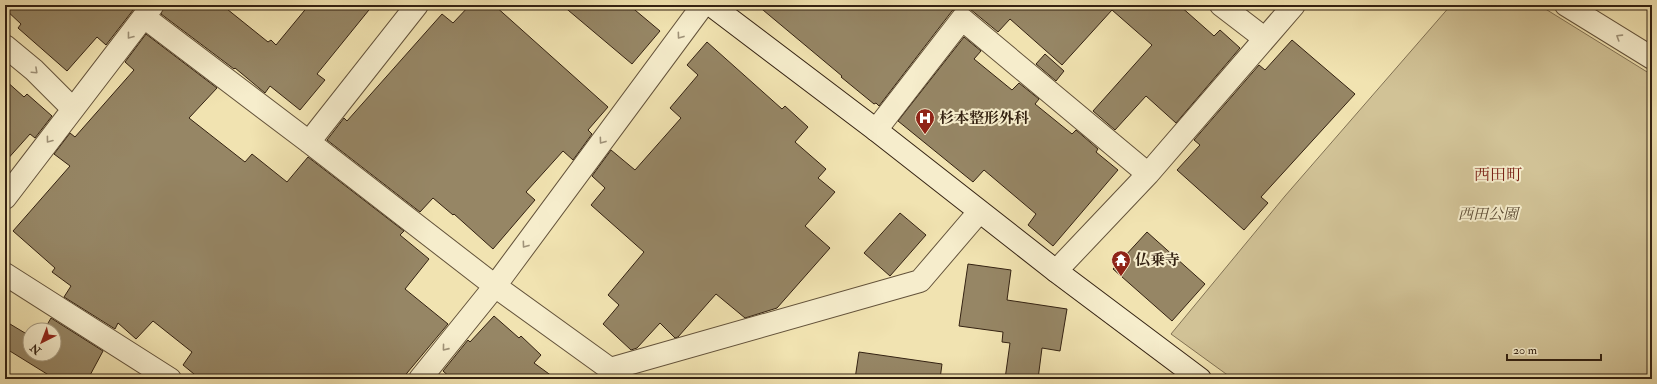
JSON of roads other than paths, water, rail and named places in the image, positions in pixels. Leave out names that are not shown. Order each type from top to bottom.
[{"type":"street","points":[[309,142],[417,5]]},
{"type":"street","points":[[420,379],[495,286],[703,5]]},
{"type":"street","points":[[711,5],[876,130],[1056,271],[1200,379]]},
{"type":"street","points":[[1221,5],[1264,38]]},
{"type":"street","points":[[1056,271],[1148,174],[1294,5]]},
{"type":"street","points":[[1566,5],[1652,58]]},
{"type":"street","points":[[5,198],[149,11],[309,142],[495,286],[612,374],[920,281],[979,212]]},
{"type":"street","points":[[876,130],[966,12],[1148,174]]},
{"type":"street","points":[[5,46],[34,70],[73,109]]},
{"type":"street","points":[[5,274],[170,379]]},
{"type":"railway","points":[[1648,5],[1652,8]]},
{"type":"place","name":"杉本整形外科","points":[[925,135]]},
{"type":"place","name":"仏乗寺","points":[[1121,277]]},
{"type":"district","name":"西田町","points":[[1498,174]]},
{"type":"park label","name":"西田公園","points":[[1488,214]]}]
